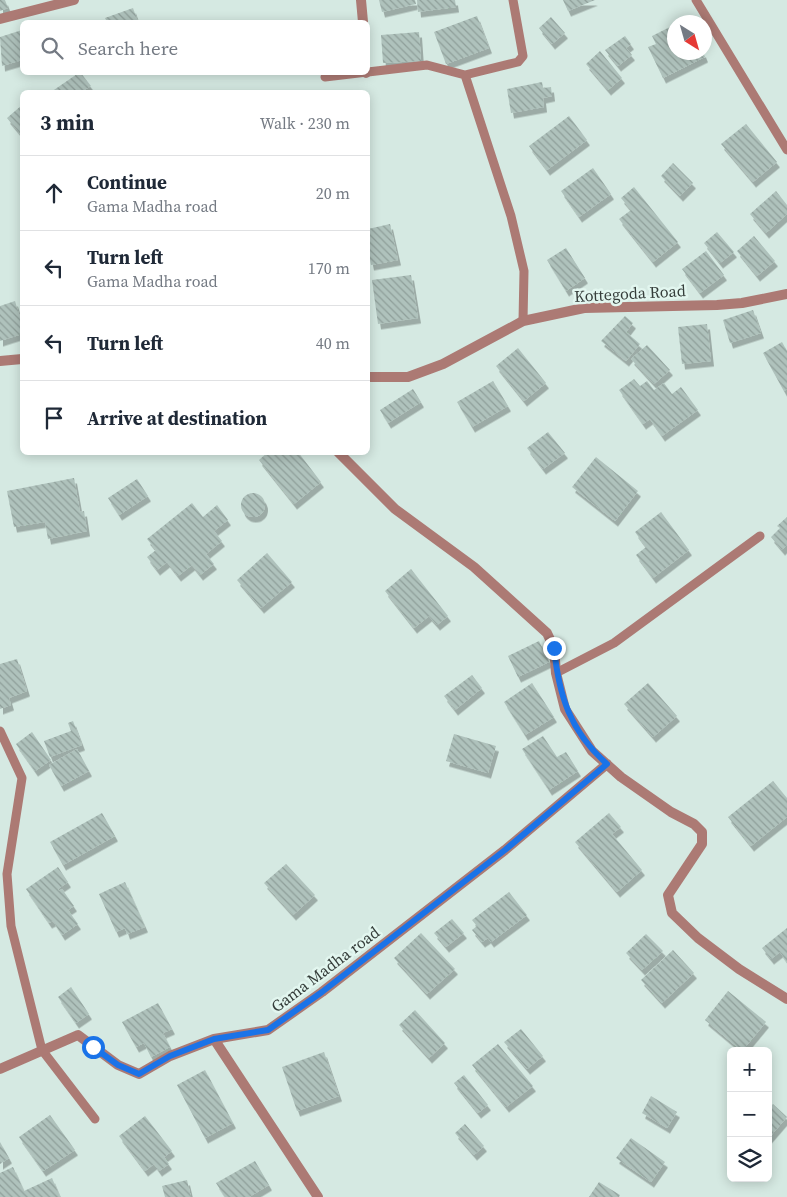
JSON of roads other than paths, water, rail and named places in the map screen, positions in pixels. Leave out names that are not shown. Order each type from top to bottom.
[{"type":"street","points":[[0,19],[74,0]]},
{"type":"street","points":[[361,0],[363,20]]},
{"type":"street","name":"Kottegoda Road","points":[[370,377],[408,377],[443,364],[524,321],[584,308],[717,305],[742,303],[787,294]]},
{"type":"street","points":[[0,361],[20,359]]},
{"type":"street","points":[[341,455],[395,509],[474,567],[547,633],[554,648],[556,673],[566,709],[592,751],[636,787],[671,812],[694,824],[702,832],[702,844],[668,895],[672,913],[698,938],[739,969],[787,999]]},
{"type":"street","name":"Gama Madha road","points":[[0,1069],[78,1035],[118,1065],[139,1074],[170,1056],[214,1039],[268,1030],[322,992],[505,850],[607,764]]},
{"type":"street","points":[[214,1039],[318,1197]]},
{"type":"lane","points":[[370,73],[427,65],[465,74],[518,62],[523,56],[514,0]]},
{"type":"lane","points":[[696,0],[787,150]]},
{"type":"lane","points":[[465,74],[511,216],[524,271],[524,321]]},
{"type":"lane","points":[[325,77],[346,75]]},
{"type":"lane","points":[[556,673],[614,643],[760,536]]},
{"type":"lane","points":[[0,731],[22,778],[7,874],[11,926],[42,1050],[95,1119]]}]
